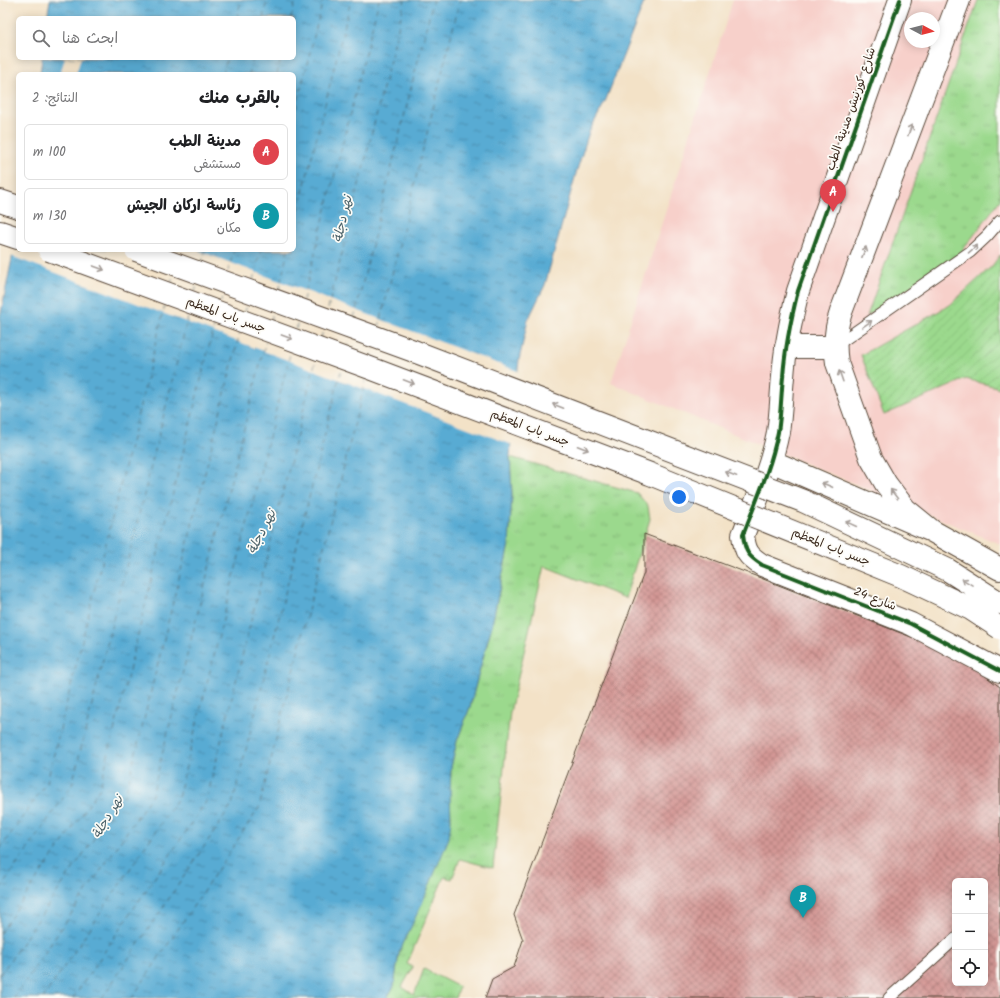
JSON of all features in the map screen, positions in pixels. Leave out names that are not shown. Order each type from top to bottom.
[{"type":"main road","name":"شارع كورنيش مدينة الطب","points":[[745,548],[743,536],[771,461],[778,432],[786,347],[798,290],[900,0]]},
{"type":"main road","points":[[932,531],[905,508],[886,484],[871,458],[837,362],[835,347],[836,329],[841,312],[959,0]]},
{"type":"main road","points":[[0,201],[16,206]]},
{"type":"main road","points":[[0,232],[16,237]]},
{"type":"main road","name":"جسر باب المعظم","points":[[55,252],[370,368],[650,474],[901,576],[971,609],[1000,628]]},
{"type":"main road","points":[[142,252],[411,350],[803,501],[948,570],[1000,603]]},
{"type":"main road","points":[[786,347],[835,347]]},
{"type":"main road","points":[[771,461],[932,531],[1000,569]]},
{"type":"main road","name":"شارع 24","points":[[745,548],[751,558],[762,565],[911,624],[1000,671]]},
{"type":"lane","points":[[835,347],[970,252],[1000,221]]},
{"type":"lane","points":[[888,998],[952,942]]},
{"type":"shaded area","points":[[733,0],[1000,0],[1000,544],[611,383]]},
{"type":"green space","points":[[978,0],[1000,0],[1000,200],[960,254],[867,316]]},
{"type":"green space","points":[[1000,255],[1000,388],[966,379],[884,415],[861,355],[950,305],[992,266]]},
{"type":"green space","points":[[510,457],[637,493],[648,506],[650,519],[625,598],[544,566],[510,712],[493,868],[460,859],[452,879],[444,877],[407,964],[413,967],[402,987],[414,995],[424,969],[459,987],[455,998],[387,998],[394,986],[399,953],[451,820],[451,767],[457,741],[470,707],[491,629],[509,544],[512,494]]},
{"type":"water","name":"نهر دجلة","points":[[50,0],[645,0],[605,102],[589,132],[545,285],[528,320],[519,360],[514,406],[510,457],[512,494],[509,544],[491,629],[470,707],[457,741],[451,767],[451,820],[449,838],[423,901],[399,953],[394,986],[387,998],[0,998],[0,317],[16,239],[16,252],[296,252],[296,72],[40,72],[42,60],[296,60],[296,16],[47,16]]},
{"type":"pier","points":[[64,60],[80,60],[77,72],[61,72]]},
{"type":"pier","points":[[16,229],[16,252],[202,252],[520,372],[513,445],[11,256]]},
{"type":"building","points":[[644,534],[957,655],[1000,687],[1000,998],[485,998],[492,979],[514,967],[523,940],[514,915],[644,573]]},
{"type":"ferry route","points":[[237,16],[241,0]]},
{"type":"ferry route","points":[[263,16],[267,0]]},
{"type":"ferry route","points":[[292,16],[296,0]]},
{"type":"ferry route","points":[[296,109],[323,0]]},
{"type":"ferry route","points":[[296,220],[351,0]]},
{"type":"ferry route","points":[[303,300],[379,0]]},
{"type":"ferry route","points":[[328,309],[405,0]]},
{"type":"ferry route","points":[[354,318],[433,0]]},
{"type":"ferry route","points":[[379,327],[460,0]]},
{"type":"ferry route","points":[[224,72],[226,60]]},
{"type":"ferry route","points":[[250,72],[252,60]]},
{"type":"ferry route","points":[[278,72],[280,60]]},
{"type":"ferry route","points":[[202,263],[205,252]]},
{"type":"ferry route","points":[[228,271],[233,252]]},
{"type":"ferry route","points":[[253,280],[260,252]]},
{"type":"ferry route","points":[[279,290],[288,252]]},
{"type":"ferry route","points":[[171,284],[173,276]]},
{"type":"ferry route","points":[[195,292],[197,284]]},
{"type":"ferry route","points":[[221,302],[223,292]]},
{"type":"ferry route","points":[[245,312],[248,301]]},
{"type":"ferry route","points":[[0,849],[47,782],[165,305]]},
{"type":"ferry route","points":[[271,321],[273,312]]},
{"type":"ferry route","points":[[0,889],[72,785],[189,313]]},
{"type":"ferry route","points":[[296,329],[298,321]]},
{"type":"ferry route","points":[[0,933],[100,788],[215,323]]},
{"type":"ferry route","points":[[321,338],[323,330]]},
{"type":"ferry route","points":[[0,975],[126,792],[240,332]]},
{"type":"ferry route","points":[[347,347],[349,339]]},
{"type":"ferry route","points":[[14,998],[152,795],[266,341]]},
{"type":"ferry route","points":[[371,358],[374,347]]},
{"type":"ferry route","points":[[43,998],[178,798],[291,350]]},
{"type":"ferry route","points":[[73,998],[206,802],[316,359]]},
{"type":"ferry route","points":[[102,998],[232,805],[341,370]]},
{"type":"ferry route","points":[[132,998],[259,808],[366,378]]},
{"type":"cycle path","points":[[900,0],[798,291],[785,355],[778,432],[767,471],[743,535],[746,550],[753,559],[762,565],[911,624],[1000,671]]},
{"type":"place","name":"مدينة الطب","points":[[833,212]]},
{"type":"place","name":"رئاسة اركان الجيش","points":[[803,918]]}]
